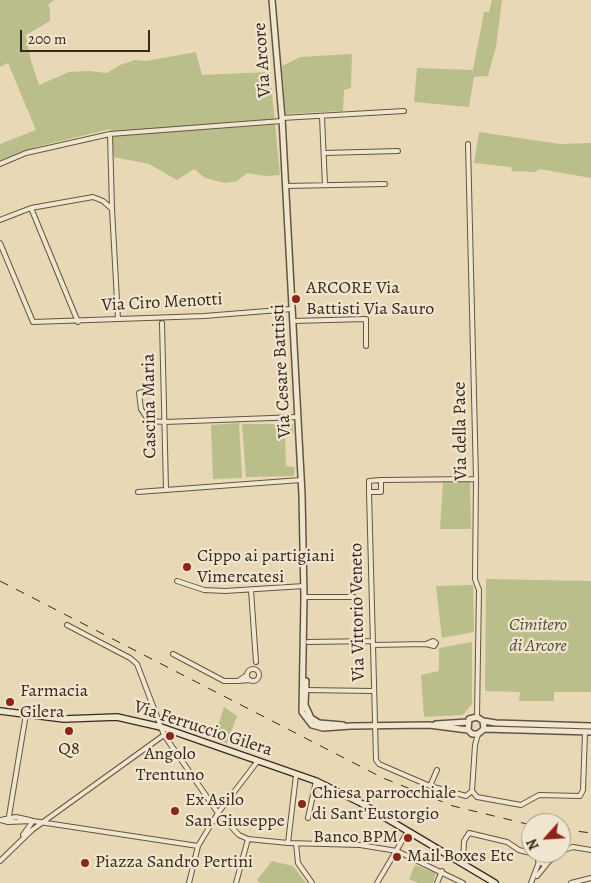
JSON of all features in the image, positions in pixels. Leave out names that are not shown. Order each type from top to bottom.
[{"type":"main road","name":"Via Ferruccio Gilera","points":[[0,710],[64,719],[117,717],[161,727],[316,781],[359,802],[494,883]]},
{"type":"street","name":"Via Arcore","points":[[272,0],[282,120]]},
{"type":"street","points":[[0,164],[26,153],[110,134],[404,112]]},
{"type":"street","points":[[322,117],[325,186]]},
{"type":"street","name":"Via Cesare Battisti","points":[[282,120],[301,480],[304,586],[304,690],[301,705],[312,725],[321,728],[374,726]]},
{"type":"street","points":[[110,134],[118,320]]},
{"type":"street","name":"Via della Pace","points":[[468,144],[476,479],[476,579],[479,590],[476,717]]},
{"type":"street","points":[[324,153],[398,151]]},
{"type":"street","points":[[285,186],[385,184]]},
{"type":"street","points":[[0,220],[31,208],[93,197],[103,201],[112,209]]},
{"type":"street","points":[[31,208],[78,322]]},
{"type":"street","name":"Via Ciro Menotti","points":[[0,243],[33,322],[118,320],[292,309]]},
{"type":"street","points":[[293,321],[366,319],[366,346]]},
{"type":"street","name":"Cascina Maria","points":[[162,323],[166,489]]},
{"type":"street","points":[[151,367],[151,390],[139,392],[141,409],[149,420],[165,422],[298,417]]},
{"type":"street","points":[[381,480],[382,492],[369,492],[368,481],[381,480],[476,479]]},
{"type":"street","points":[[138,492],[301,480]]},
{"type":"street","name":"Via Vittorio Veneto","points":[[369,492],[374,726]]},
{"type":"street","points":[[177,580],[204,590],[251,590],[304,586]]},
{"type":"street","points":[[173,654],[224,681],[258,678],[255,669],[251,590]]},
{"type":"street","points":[[304,597],[354,597]]},
{"type":"street","points":[[67,625],[130,658],[137,664],[164,734],[218,814],[239,835],[248,839],[296,844],[360,845],[397,851],[442,871],[463,883]]},
{"type":"street","points":[[308,642],[426,644]]},
{"type":"street","points":[[238,681],[247,675],[249,670],[255,669]]},
{"type":"street","points":[[247,675],[250,680]]},
{"type":"street","points":[[304,690],[374,692]]},
{"type":"street","points":[[8,820],[26,714]]},
{"type":"street","points":[[472,791],[465,796],[430,786],[377,762],[374,726],[468,722],[476,717],[484,721],[591,726]]},
{"type":"street","points":[[484,721],[484,729]]},
{"type":"street","points":[[468,722],[475,746]]},
{"type":"street","points":[[429,725],[478,734]]},
{"type":"street","points":[[484,729],[588,732],[583,790],[580,796],[539,795],[520,805],[477,797],[472,791],[475,746],[478,734],[484,729]]},
{"type":"street","points":[[22,837],[44,823],[164,734]]},
{"type":"street","points":[[189,883],[198,846],[218,814],[257,762]]},
{"type":"street","points":[[430,786],[437,770]]},
{"type":"street","points":[[288,843],[296,774]]},
{"type":"street","points":[[308,818],[316,781]]},
{"type":"street","points":[[8,820],[24,818],[44,823],[198,846]]},
{"type":"street","points":[[0,820],[33,821]]},
{"type":"street","points":[[20,821],[24,823],[27,829]]},
{"type":"street","points":[[0,861],[22,837],[33,821]]},
{"type":"street","points":[[377,883],[408,831]]},
{"type":"street","points":[[463,864],[464,841],[469,833],[476,833],[507,842],[521,850]]},
{"type":"street","points":[[236,883],[248,839]]},
{"type":"street","points":[[296,844],[296,859],[312,883]]},
{"type":"street","points":[[571,848],[591,850]]},
{"type":"street","points":[[535,878],[539,863]]},
{"type":"street","points":[[531,883],[546,865],[541,863]]},
{"type":"street","points":[[437,883],[442,871]]},
{"type":"street","points":[[571,883],[591,878]]},
{"type":"green space","points":[[0,0],[54,0],[48,5],[50,21],[26,35],[31,61],[39,85],[69,72],[89,71],[107,73],[120,65],[135,60],[146,61],[196,52],[202,75],[270,72],[280,175],[265,176],[247,173],[237,181],[226,183],[205,178],[194,169],[177,180],[149,164],[114,157],[110,129],[36,147],[0,161],[0,144],[36,130],[8,63],[0,67]]},
{"type":"green space","points":[[492,0],[502,0],[496,47],[488,76],[474,77],[469,107],[414,102],[417,68],[473,70],[484,12],[489,12]]},
{"type":"green space","points":[[352,54],[351,88],[344,90],[343,111],[286,114],[282,66],[300,57]]},
{"type":"green space","points":[[479,132],[560,144],[591,143],[591,178],[540,169],[535,172],[512,171],[511,167],[474,163]]},
{"type":"green space","points":[[239,423],[242,478],[213,479],[211,425]]},
{"type":"green space","points":[[242,424],[293,424],[293,434],[285,436],[286,466],[295,467],[294,476],[246,477]]},
{"type":"green space","points":[[443,482],[470,482],[471,529],[440,529]]},
{"type":"green space","name":"Cimitero di Arcore","points":[[486,579],[591,581],[591,692],[554,692],[554,701],[519,701],[520,692],[485,691]]},
{"type":"green space","points":[[473,585],[474,632],[442,638],[436,586]]},
{"type":"green space","points":[[472,642],[472,704],[463,715],[424,717],[421,675],[439,671],[439,648]]},
{"type":"green space","points":[[224,707],[237,716],[227,743],[214,739]]},
{"type":"green space","points":[[272,861],[293,866],[306,883],[260,883],[257,880]]},
{"type":"green space","points":[[415,865],[436,873],[433,883],[418,883],[409,879]]},
{"type":"railway","points":[[0,581],[383,778],[453,806],[521,823]]},
{"type":"railway","points":[[571,830],[591,833]]},
{"type":"place","name":"ARCORE Via Battisti Via Sauro","points":[[296,299]]},
{"type":"place","name":"Cippo ai partigiani Vimercatesi","points":[[187,567]]},
{"type":"place","name":"Farmacia Gilera","points":[[10,702]]},
{"type":"place","name":"Q8","points":[[69,731]]},
{"type":"place","name":"Angolo Trentuno","points":[[170,736]]},
{"type":"place","name":"Chiesa parrocchiale di Sant'Eustorgio","points":[[302,804]]},
{"type":"place","name":"Ex Asilo San Giuseppe","points":[[175,811]]},
{"type":"place","name":"Banco BPM","points":[[408,838]]},
{"type":"place","name":"Mail Boxes Etc","points":[[397,857]]},
{"type":"place","name":"Piazza Sandro Pertini","points":[[85,863]]}]
